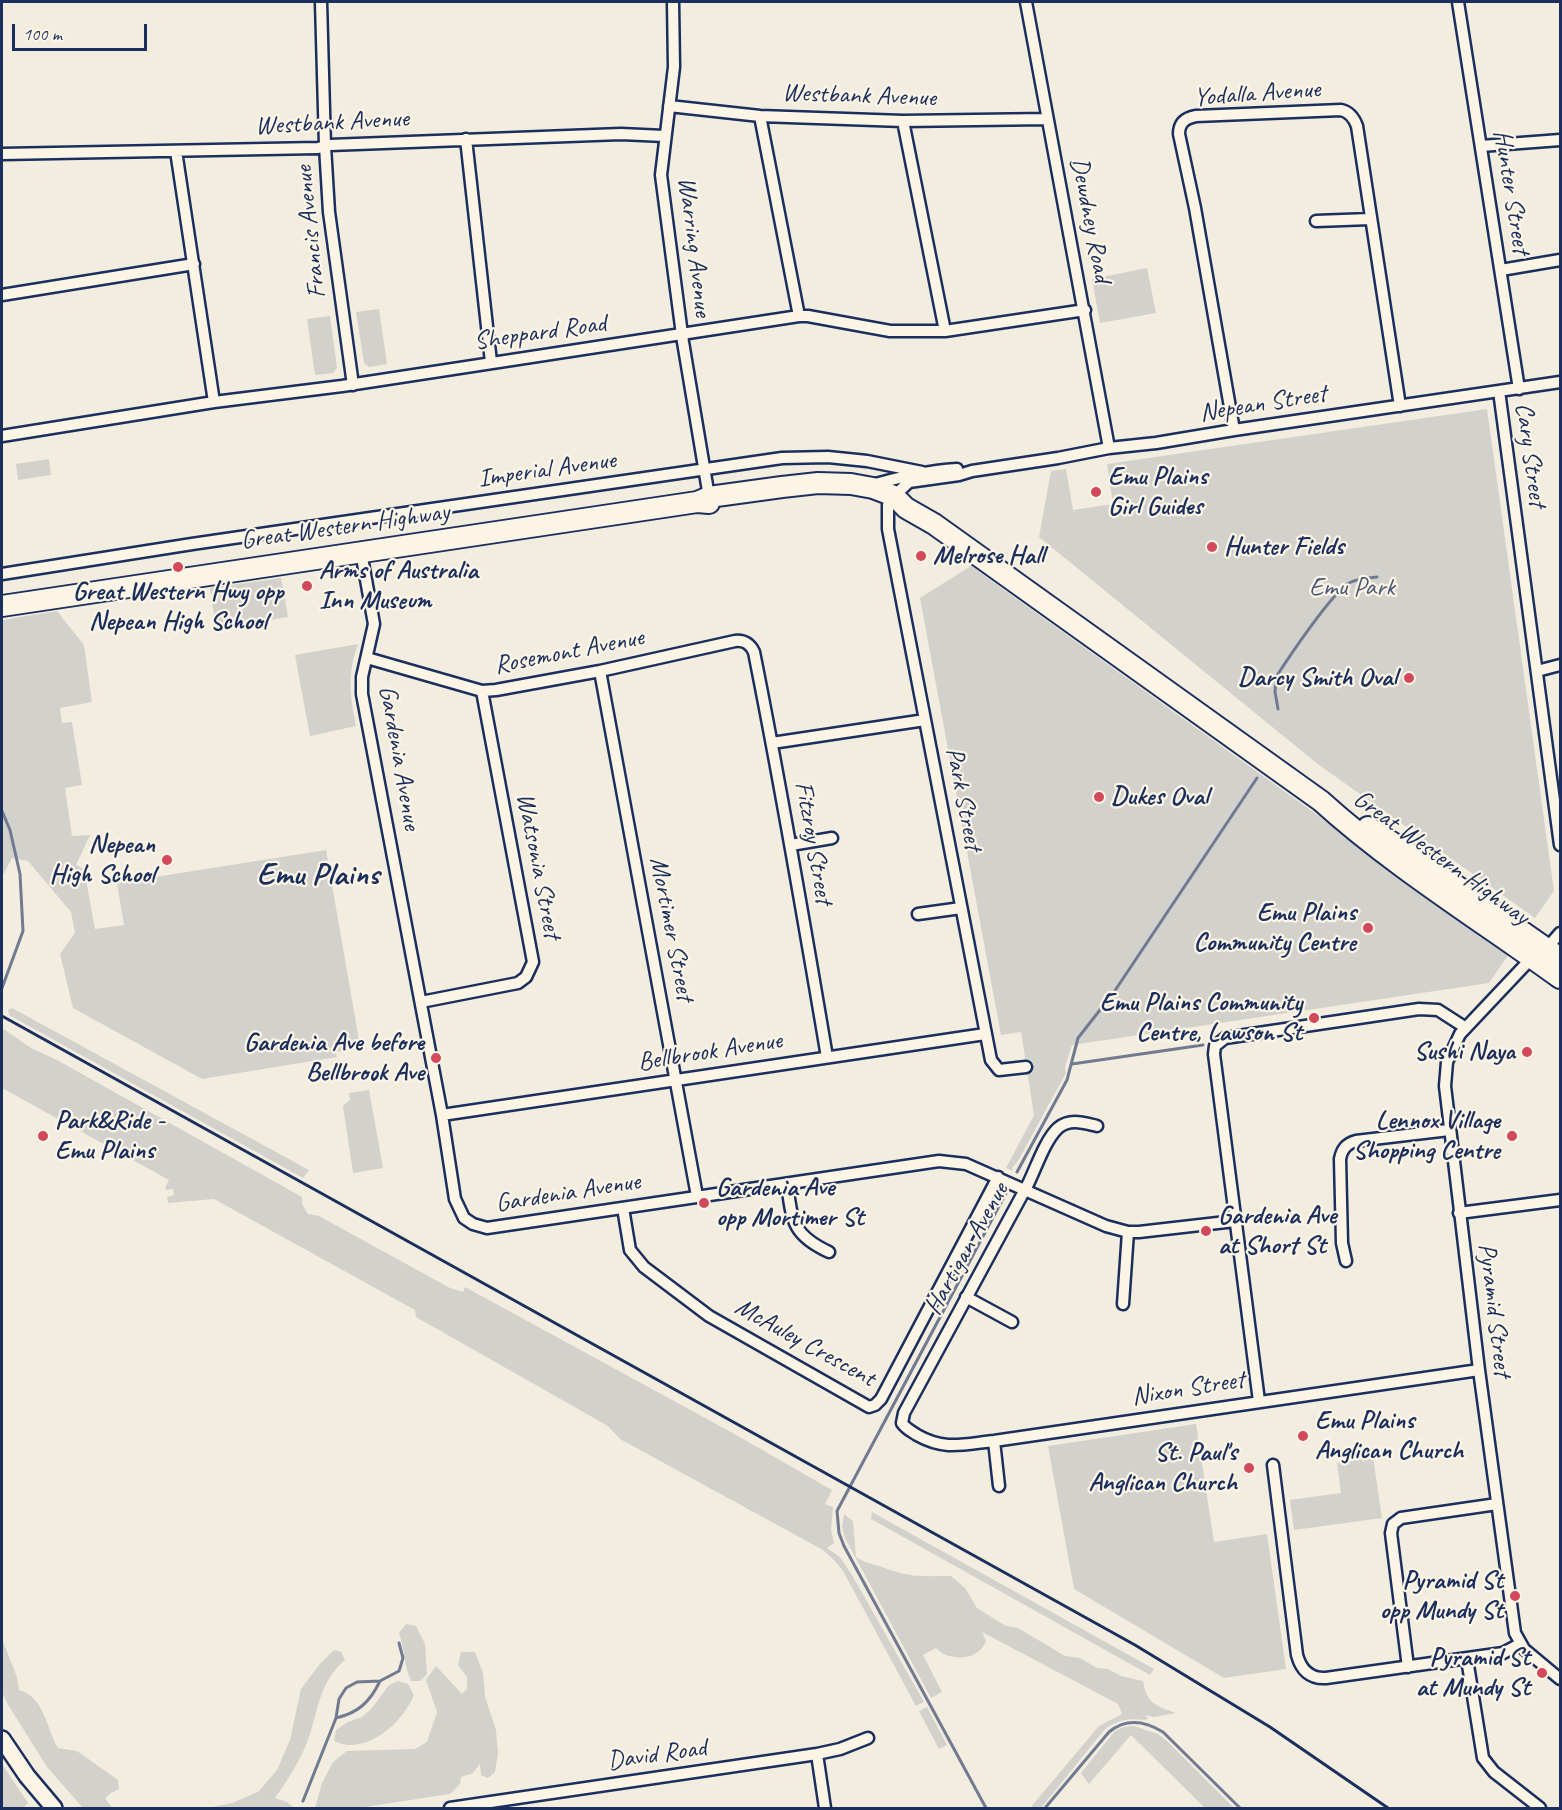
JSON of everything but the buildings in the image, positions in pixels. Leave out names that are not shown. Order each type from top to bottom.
[{"type":"highway","name":"Great Western Highway","points":[[2,606],[818,483],[843,483],[866,487],[934,524],[1321,801],[1395,842],[1547,955],[1560,978]]},
{"type":"highway","name":"Great Western Highway","points":[[703,500],[710,503],[788,493],[827,492],[896,503]]},
{"type":"main road","points":[[2,1739],[27,1776],[54,1809]]},
{"type":"street","name":"Francis Avenue","points":[[321,2],[329,212],[353,385]]},
{"type":"street","name":"Warring Avenue","points":[[673,2],[674,61],[664,136],[662,180],[682,336],[704,470],[703,500]]},
{"type":"street","name":"Dewdney Road","points":[[1026,2],[1109,448]]},
{"type":"street","name":"Hunter Street","points":[[1458,2],[1519,389]]},
{"type":"street","name":"Westbank Avenue","points":[[669,106],[760,116],[903,121],[1047,119]]},
{"type":"street","name":"Yodalla Avenue","points":[[1234,430],[1195,208],[1179,134],[1182,123],[1187,118],[1196,116],[1341,110],[1354,118],[1400,406]]},
{"type":"street","points":[[760,116],[799,316]]},
{"type":"street","points":[[903,121],[945,330]]},
{"type":"street","name":"Westbank Avenue","points":[[2,154],[315,148],[466,139],[621,134],[664,136]]},
{"type":"street","points":[[466,139],[491,362]]},
{"type":"street","points":[[1481,146],[1560,140]]},
{"type":"street","points":[[176,151],[214,402]]},
{"type":"street","points":[[1316,221],[1371,219]]},
{"type":"street","points":[[1500,270],[1560,260]]},
{"type":"street","points":[[2,295],[194,264]]},
{"type":"street","name":"Sheppard Road","points":[[2,436],[214,402],[353,385],[491,362],[682,336],[799,316],[890,331],[945,330],[1085,310]]},
{"type":"street","name":"Nepean Street","points":[[896,503],[909,482],[1109,448],[1156,443],[1560,382]]},
{"type":"street","name":"Cary Street","points":[[1499,392],[1560,845]]},
{"type":"street","name":"Imperial Avenue","points":[[2,574],[782,458],[828,457],[867,461],[922,472]]},
{"type":"street","name":"Nepean Street","points":[[866,487],[894,477],[922,472],[959,469],[972,471]]},
{"type":"street","name":"Park Street","points":[[896,503],[888,529],[985,1034],[991,1060],[996,1068],[1005,1070],[1026,1067]]},
{"type":"street","name":"Gardenia Avenue","points":[[361,552],[373,616],[373,631],[362,677],[362,694],[442,1115],[454,1198],[460,1214],[473,1224],[487,1228],[939,1161],[966,1164],[1106,1226],[1128,1232],[1235,1221]]},
{"type":"street","name":"Rosemont Avenue","points":[[367,658],[482,690],[496,690],[600,671],[735,641],[746,642]]},
{"type":"street","name":"Fitzroy Street","points":[[746,642],[754,652],[772,743],[827,1057]]},
{"type":"street","points":[[1537,671],[1560,665]]},
{"type":"street","name":"Mortimer Street","points":[[600,671],[697,1196]]},
{"type":"street","name":"Watsonia Street","points":[[421,1002],[518,983],[526,977],[533,962],[482,690]]},
{"type":"street","points":[[772,743],[925,720]]},
{"type":"street","points":[[791,845],[832,838]]},
{"type":"street","points":[[918,914],[961,908]]},
{"type":"street","points":[[1547,955],[1560,933]]},
{"type":"street","name":"Pyramid Street","points":[[1520,1644],[1515,1633],[1497,1504],[1445,1086],[1447,1062],[1457,1039],[1466,1028],[1547,955]]},
{"type":"street","points":[[1259,1401],[1214,1054],[1216,1044],[1225,1038],[1425,1008],[1445,1013],[1466,1028]]},
{"type":"street","name":"Bellbrook Avenue","points":[[442,1115],[985,1034]]},
{"type":"street","name":"Hartigan Avenue","points":[[907,1429],[902,1423],[904,1413],[1050,1137],[1057,1129],[1071,1122],[1097,1126]]},
{"type":"street","points":[[1346,1261],[1342,1243],[1341,1159],[1346,1146],[1356,1141],[1449,1130]]},
{"type":"street","name":"McAuley Crescent","points":[[623,1208],[630,1250],[644,1267],[709,1316],[869,1407],[878,1404],[881,1399],[998,1178]]},
{"type":"street","points":[[787,1184],[792,1220],[797,1229],[816,1245],[829,1252]]},
{"type":"street","points":[[1459,1213],[1560,1200]]},
{"type":"street","points":[[1123,1304],[1128,1232]]},
{"type":"street","points":[[966,1297],[1012,1322]]},
{"type":"street","name":"Nixon Street","points":[[907,1429],[938,1445],[950,1446],[1479,1370]]},
{"type":"street","points":[[994,1441],[999,1486]]},
{"type":"street","points":[[1273,1465],[1298,1655],[1301,1665],[1309,1675],[1326,1678],[1467,1659],[1506,1652],[1520,1644],[1560,1679]]},
{"type":"street","points":[[1408,1667],[1391,1533],[1393,1524],[1401,1518],[1497,1504]]},
{"type":"street","points":[[1467,1659],[1483,1758],[1494,1772],[1540,1809]]},
{"type":"street","name":"David Road","points":[[450,1809],[513,1804],[817,1754],[840,1749],[868,1738]]},
{"type":"street","points":[[817,1754],[825,1809]]},
{"type":"green space","points":[[1147,268],[1156,313],[1100,323],[1092,279]]},
{"type":"green space","points":[[379,309],[387,364],[369,367],[364,363],[356,312]]},
{"type":"green space","points":[[330,316],[337,368],[333,373],[315,375],[307,319]]},
{"type":"green space","name":"Emu Park","points":[[1487,409],[1554,891],[1535,918],[1319,765],[1039,537],[1051,471],[1066,469],[1073,510],[1113,504],[1107,464]]},
{"type":"green space","points":[[49,459],[51,475],[18,480],[16,464]]},
{"type":"green space","points":[[971,566],[1345,835],[1511,951],[1489,983],[1072,1045],[1065,1067],[1066,1073],[1012,1168],[1013,1171],[1006,1168],[1034,1115],[1021,1032],[1001,1035],[920,598]]},
{"type":"green space","points":[[281,578],[288,617],[216,628],[210,588]]},
{"type":"green space","points":[[57,611],[84,645],[92,702],[60,708],[62,723],[72,722],[82,785],[65,788],[72,836],[90,835],[76,865],[84,869],[95,929],[124,925],[117,883],[326,850],[360,1046],[358,1049],[336,1052],[337,1057],[202,1079],[73,1008],[60,954],[75,933],[71,912],[28,861],[12,858],[2,877],[2,620]]},
{"type":"green space","points":[[358,644],[351,675],[352,704],[356,726],[310,736],[295,655]]},
{"type":"green space","points":[[12,1008],[309,1170],[303,1178],[9,1015],[8,1010]]},
{"type":"green space","points":[[2,1028],[31,1048],[57,1060],[302,1197],[302,1204],[308,1214],[319,1216],[450,1288],[463,1292],[465,1287],[832,1490],[825,1504],[833,1507],[831,1530],[834,1543],[827,1548],[840,1557],[852,1575],[924,1702],[916,1706],[843,1571],[823,1550],[620,1439],[608,1426],[416,1317],[415,1310],[214,1199],[168,1203],[167,1197],[174,1195],[173,1189],[166,1190],[165,1188],[169,1180],[2,1088]]},
{"type":"green space","points":[[369,1090],[383,1168],[353,1173],[343,1106],[350,1100],[349,1093]]},
{"type":"green space","points":[[1196,1424],[1214,1542],[1267,1534],[1286,1669],[1224,1678],[1074,1589],[1048,1446]]},
{"type":"green space","points":[[1373,1457],[1382,1518],[1294,1530],[1290,1500],[1341,1493],[1337,1463]]},
{"type":"green space","points":[[872,1512],[1154,1669],[1150,1675],[871,1519]]},
{"type":"green space","points":[[844,1514],[853,1521],[856,1557],[859,1559],[908,1575],[951,1576],[965,1588],[977,1608],[1006,1626],[1018,1628],[1065,1656],[1080,1658],[1097,1668],[1108,1669],[1121,1676],[1143,1681],[1147,1695],[1154,1703],[1176,1713],[1154,1717],[1145,1715],[1148,1718],[1146,1720],[1124,1720],[1105,1729],[1041,1808],[1030,1808],[1099,1726],[1122,1714],[1118,1704],[982,1632],[986,1641],[980,1650],[971,1656],[949,1656],[936,1648],[923,1655],[942,1692],[931,1698],[845,1538],[842,1527]]},
{"type":"green space","points":[[406,1624],[416,1626],[425,1644],[427,1674],[420,1681],[411,1681],[407,1669],[399,1633]]},
{"type":"green space","points":[[2,1639],[17,1677],[19,1690],[28,1694],[40,1706],[58,1748],[77,1751],[118,1780],[119,1789],[105,1798],[112,1808],[83,1808],[47,1767],[2,1692]]},
{"type":"green space","points":[[334,1650],[341,1652],[345,1660],[329,1679],[303,1752],[275,1798],[287,1802],[294,1808],[208,1808],[232,1803],[258,1792],[277,1770],[290,1740],[301,1689]]},
{"type":"green space","points":[[461,1652],[475,1652],[483,1673],[485,1696],[496,1730],[498,1753],[495,1772],[488,1778],[481,1775],[480,1764],[473,1773],[461,1777],[460,1784],[450,1794],[358,1808],[315,1808],[322,1783],[333,1762],[347,1751],[415,1749],[427,1742],[437,1712],[426,1680],[436,1666],[462,1694],[467,1689],[467,1677],[458,1665]]},
{"type":"green space","points":[[398,1681],[408,1684],[414,1695],[396,1722],[369,1741],[346,1745],[334,1741],[336,1730],[362,1717],[372,1708],[389,1685]]},
{"type":"green space","points":[[927,1707],[947,1745],[939,1749],[919,1711]]},
{"type":"green space","points":[[1134,1726],[1158,1734],[1166,1740],[1234,1808],[1205,1808],[1131,1735],[1089,1784],[1081,1773],[1115,1731]]},
{"type":"green space","points":[[2,1764],[28,1803],[23,1808],[2,1808]]},
{"type":"waterway","points":[[1278,709],[1275,692],[1276,677],[1311,627],[1341,589],[1359,579],[1377,577]]},
{"type":"waterway","points":[[1017,1172],[1067,1080],[1078,1038],[1114,992],[1257,778]]},
{"type":"waterway","points":[[2,811],[10,830],[20,874],[23,931],[2,988]]},
{"type":"waterway","points":[[1072,1064],[1203,1045]]},
{"type":"waterway","points":[[986,1808],[844,1546],[839,1533],[837,1511],[1006,1193]]},
{"type":"waterway","points":[[303,1801],[336,1718],[339,1699],[346,1688],[357,1682],[380,1681],[399,1671],[403,1658],[399,1643]]},
{"type":"waterway","points":[[336,1718],[362,1706],[380,1681]]},
{"type":"waterway","points":[[1045,1808],[1109,1732],[1129,1723],[1142,1723],[1163,1732],[1240,1808]]},
{"type":"railway","points":[[2,1016],[1135,1645],[1270,1727],[1388,1808]]},
{"type":"place","name":"Emu Plains Girl Guides","points":[[1096,492]]},
{"type":"place","name":"Hunter Fields","points":[[1212,547]]},
{"type":"place","name":"Melrose Hall","points":[[921,556]]},
{"type":"place","name":"Great Western Hwy opp Nepean High School","points":[[178,567]]},
{"type":"place","name":"Arms of Australia Inn Museum","points":[[307,586]]},
{"type":"place","name":"Darcy Smith Oval","points":[[1409,678]]},
{"type":"place","name":"Dukes Oval","points":[[1099,797]]},
{"type":"place","name":"Nepean High School","points":[[167,860]]},
{"type":"place","name":"Emu Plains Community Centre","points":[[1368,928]]},
{"type":"place","name":"Emu Plains Community Centre, Lawson St","points":[[1314,1018]]},
{"type":"place","name":"Sushi Naya","points":[[1527,1052]]},
{"type":"place","name":"Gardenia Ave before Bellbrook Ave","points":[[436,1058]]},
{"type":"place","name":"Park&Ride - Emu Plains","points":[[43,1136]]},
{"type":"place","name":"Lennox Village Shopping Centre","points":[[1512,1136]]},
{"type":"place","name":"Gardenia Ave opp Mortimer St","points":[[704,1203]]},
{"type":"place","name":"Gardenia Ave at Short St","points":[[1206,1231]]},
{"type":"place","name":"Emu Plains Anglican Church","points":[[1303,1436]]},
{"type":"place","name":"St. Paul's Anglican Church","points":[[1249,1468]]},
{"type":"place","name":"Pyramid St opp Mundy St","points":[[1515,1596]]},
{"type":"place","name":"Pyramid St at Mundy St","points":[[1542,1673]]},
{"type":"district","name":"Emu Plains","points":[[318,876]]}]
